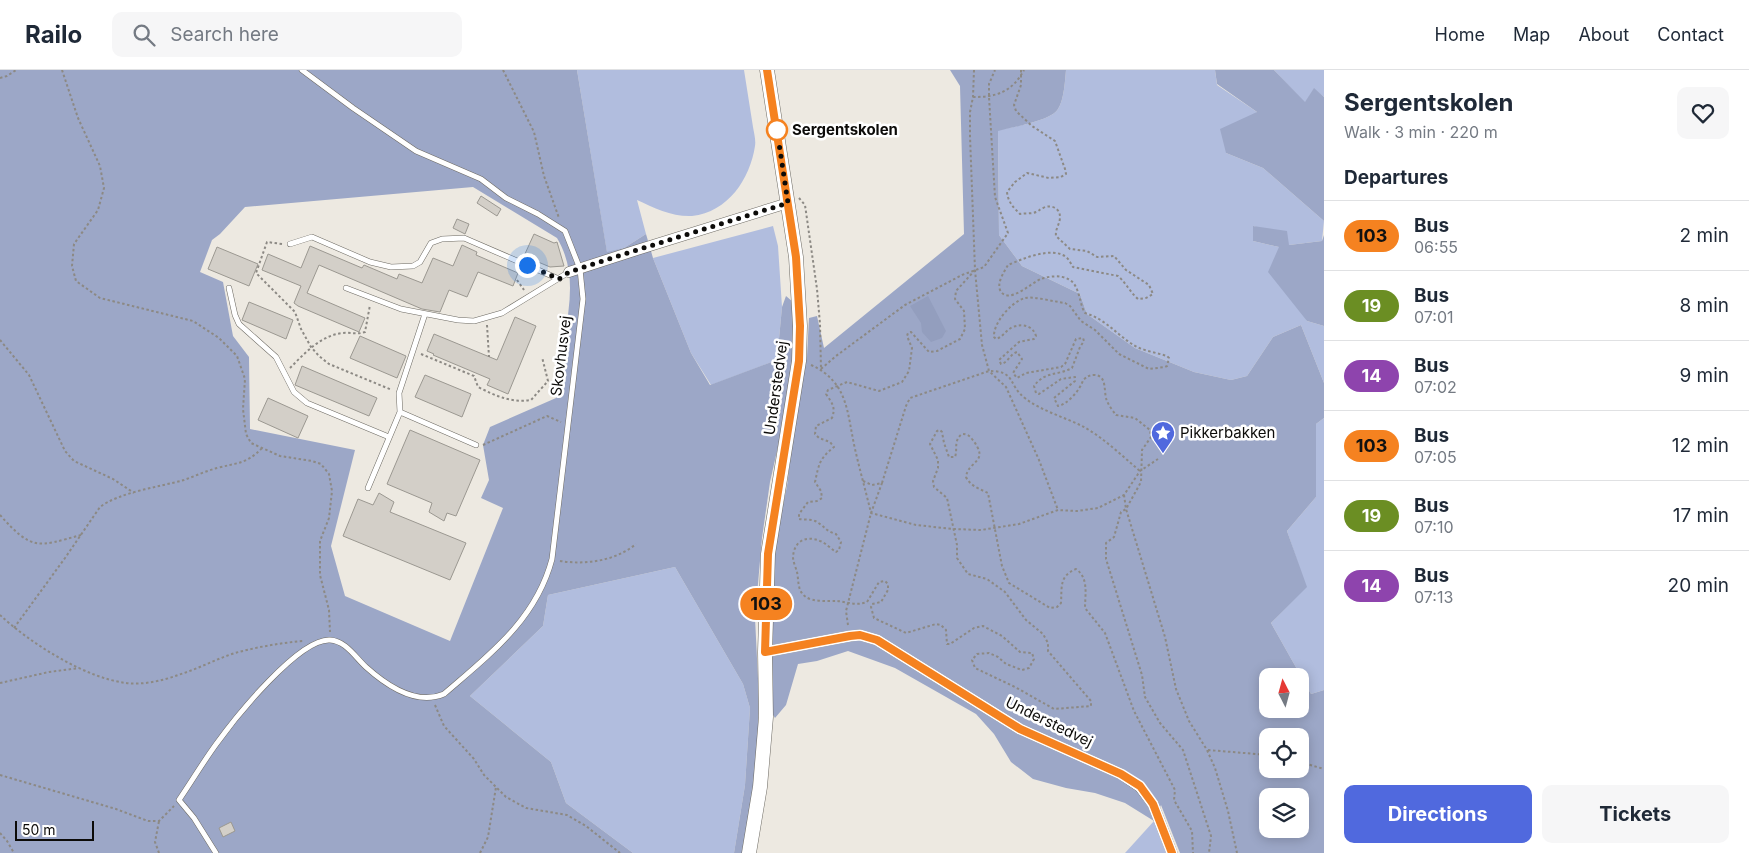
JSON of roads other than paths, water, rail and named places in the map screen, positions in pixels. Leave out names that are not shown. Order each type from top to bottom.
[{"type":"street","name":"Understedvej","points":[[749,853],[760,786],[766,717],[765,652],[768,554],[799,361],[799,294],[796,257],[767,70]]},
{"type":"street","points":[[569,272],[787,197]]},
{"type":"street","name":"Understedvej","points":[[765,652],[850,636],[860,635],[877,640],[1020,729],[1128,778],[1140,786],[1153,804],[1172,853]]},
{"type":"lane","name":"Skovhusvej","points":[[216,853],[194,818],[179,800],[217,743],[258,693],[300,652],[318,641],[329,640],[338,642],[345,645],[366,667],[389,686],[421,698],[434,698],[444,694],[498,648],[532,606],[547,580],[552,559],[583,299],[580,269],[565,231],[538,214],[506,198],[482,179],[416,151],[302,70]]},
{"type":"lane","points":[[290,244],[312,237],[378,264],[391,267],[414,266],[420,262],[431,243],[442,239],[464,238],[559,279]]},
{"type":"lane","points":[[346,288],[401,309],[458,320],[474,321],[502,313],[569,272]]},
{"type":"lane","points":[[229,288],[235,316],[239,324],[276,356],[294,392],[307,403],[389,436]]},
{"type":"lane","points":[[368,488],[400,412],[399,393],[425,314]]},
{"type":"lane","points":[[400,412],[476,445]]},
{"type":"place","name":"Sergentskolen","points":[[777,130]]},
{"type":"place","name":"Pikkerbakken","points":[[1163,454]]}]
